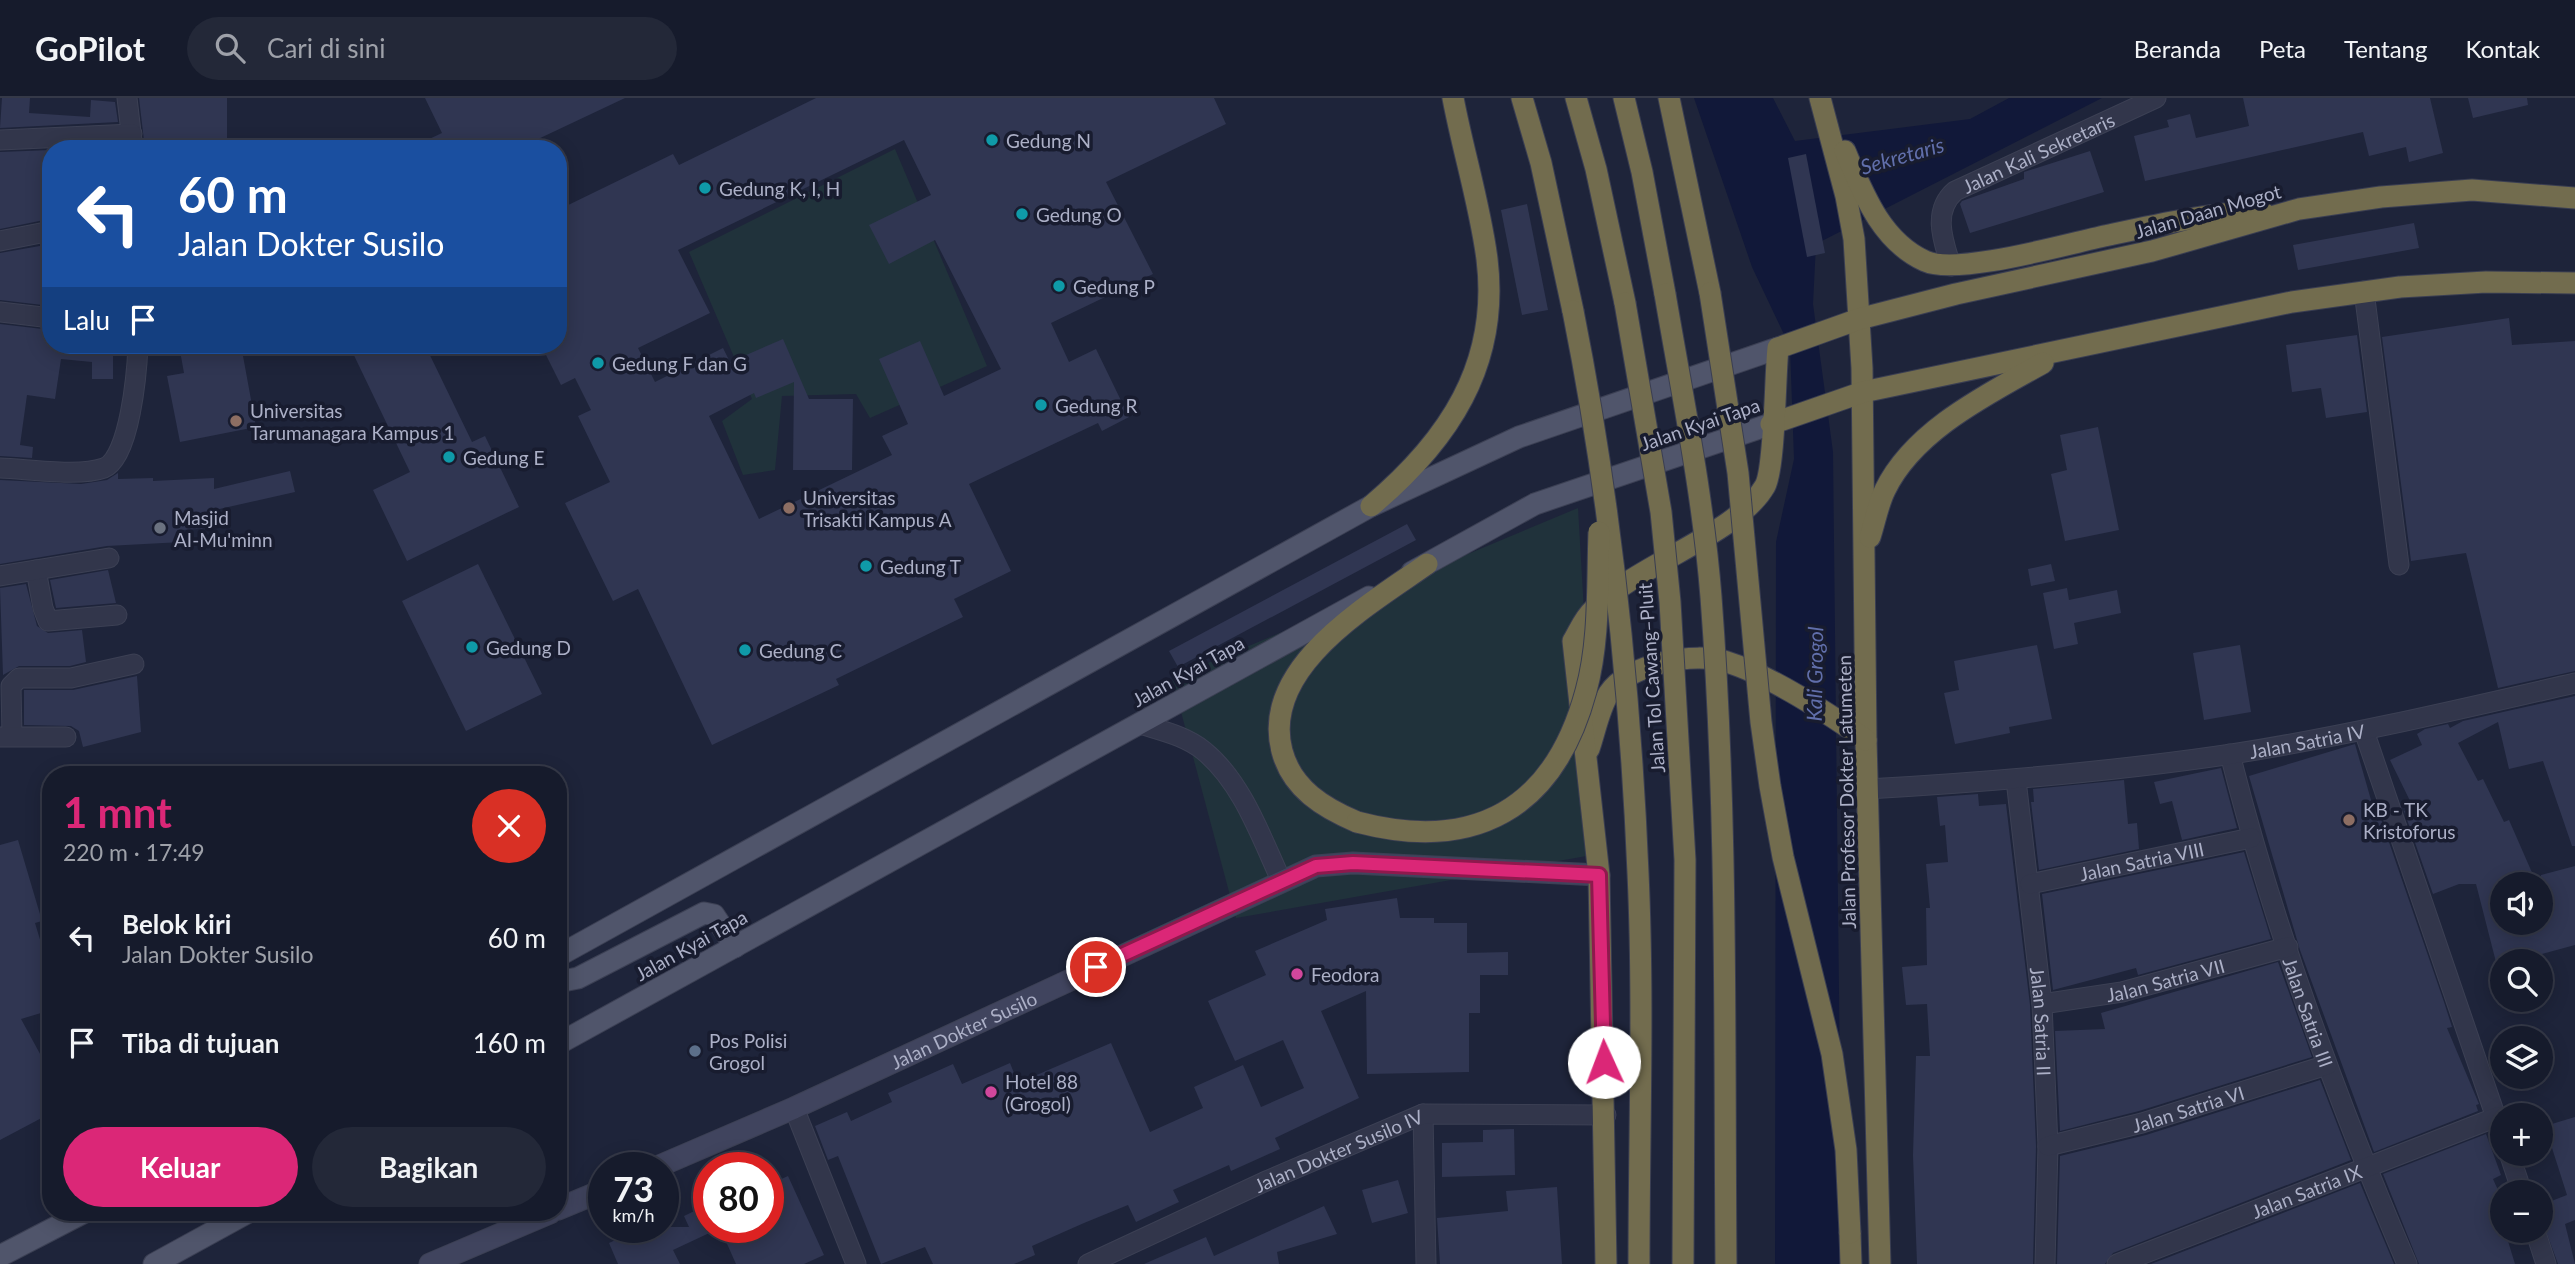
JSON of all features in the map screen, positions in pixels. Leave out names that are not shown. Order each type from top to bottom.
[{"type":"highway","points":[[1371,506],[1410,473],[1449,425],[1474,374],[1488,323],[1487,259],[1453,98]]},
{"type":"highway","points":[[1522,98],[1558,237],[1601,474],[1622,633],[1638,874],[1639,1264]]},
{"type":"highway","name":"Jalan Tol Cawang–Pluit","points":[[1576,98],[1596,169],[1636,354],[1661,512],[1670,602],[1685,860],[1683,1264]]},
{"type":"highway","points":[[1625,98],[1663,284],[1701,508],[1711,597],[1722,827],[1726,1264]]},
{"type":"highway","points":[[1669,98],[1698,229],[1738,473],[1761,722],[1770,786],[1783,857],[1832,1054],[1846,1150],[1851,1264]]},
{"type":"highway","points":[[1820,98],[1831,127],[1878,219],[1917,257],[1941,266],[2220,213],[2299,209]]},
{"type":"highway","name":"Jalan Profesor Dokter Latumeten","points":[[1831,127],[1854,239],[1863,392],[1866,740],[1880,1264]]},
{"type":"highway","name":"Jalan Daan Mogot","points":[[1859,319],[1956,293],[2152,251],[2299,209],[2381,197],[2472,190],[2575,198]]},
{"type":"highway","points":[[1863,392],[2060,353],[2249,311],[2364,291],[2486,282],[2575,283]]},
{"type":"highway","points":[[1606,1264],[1606,1115],[1599,875],[1573,641],[1592,610],[1641,572],[1743,513],[1766,485],[1777,422],[1782,346],[1859,319]]},
{"type":"highway","points":[[1864,556],[1885,489],[1920,442],[1974,402],[2060,353]]},
{"type":"highway","name":"Jalan Kyai Tapa","points":[[1777,422],[1863,392]]},
{"type":"highway","points":[[1427,564],[1339,629],[1298,671],[1285,693],[1278,717],[1284,761],[1296,781],[1314,799],[1357,822],[1413,833],[1450,832],[1485,823],[1513,808],[1541,784],[1568,745],[1587,689],[1594,641],[1601,474]]},
{"type":"highway","points":[[1587,754],[1609,693],[1630,673],[1649,665],[1695,659],[1726,661],[1842,723],[1866,740]]},
{"type":"main road","points":[[567,951],[1371,506],[1519,437],[1782,346]]},
{"type":"main road","name":"Jalan Kyai Tapa","points":[[567,1039],[1535,505],[1777,422]]},
{"type":"main road","points":[[567,980],[578,978],[704,913],[714,915],[735,947]]},
{"type":"main road","points":[[0,1256],[68,1221]]},
{"type":"main road","points":[[154,1264],[232,1221]]},
{"type":"street","points":[[127,98],[132,140]]},
{"type":"street","name":"Jalan Kali Sekretaris","points":[[1951,266],[1942,227],[1942,209],[1947,198],[1955,191],[2156,98]]},
{"type":"street","points":[[0,141],[42,141]]},
{"type":"street","points":[[0,241],[42,233]]},
{"type":"street","points":[[2364,291],[2399,565]]},
{"type":"street","points":[[0,312],[42,317]]},
{"type":"street","points":[[0,468],[86,471],[106,467],[116,458],[129,411],[137,354]]},
{"type":"street","points":[[0,576],[109,558]]},
{"type":"street","points":[[36,570],[48,621],[117,615]]},
{"type":"street","points":[[66,737],[6,736],[11,686],[19,678],[71,677],[134,664]]},
{"type":"street","points":[[2364,731],[2575,683]]},
{"type":"street","points":[[1140,724],[1182,737],[1205,751],[1246,806],[1280,880]]},
{"type":"street","name":"Jalan Satria IV","points":[[1867,789],[2017,780],[2230,754],[2364,731],[2492,1103]]},
{"type":"street","name":"Jalan Satria III","points":[[2230,754],[2251,838],[2327,1065],[2407,1264]]},
{"type":"street","name":"Jalan Satria II","points":[[2017,780],[2042,1004],[2048,1146],[2045,1264]]},
{"type":"street","name":"Jalan Satria VIII","points":[[2030,884],[2251,838]]},
{"type":"street","name":"Jalan Dokter Susilo","points":[[679,1158],[794,1108],[1280,880],[1316,866],[1353,863],[1599,875]]},
{"type":"street","name":"Jalan Satria VII","points":[[2042,1004],[2122,992],[2288,947]]},
{"type":"street","name":"Jalan Satria VI","points":[[2048,1146],[2142,1123],[2327,1065]]},
{"type":"street","points":[[794,1108],[856,1264]]},
{"type":"street","points":[[1423,1114],[1426,1264]]},
{"type":"street","name":"Jalan Dokter Susilo IV","points":[[1088,1264],[1264,1182],[1423,1114],[1606,1115]]},
{"type":"street","name":"Jalan Satria IX","points":[[2117,1264],[2367,1170],[2490,1129]]},
{"type":"street","points":[[567,1205],[588,1197]]},
{"type":"street","points":[[430,1264],[532,1221]]},
{"type":"street","points":[[2539,1243],[2546,1264]]},
{"type":"shaded area","points":[[895,149],[987,366],[870,418],[856,394],[782,396],[775,470],[743,475],[722,421],[752,399],[689,252]]},
{"type":"shaded area","points":[[1578,508],[1598,854],[1236,918],[1172,678]]},
{"type":"water","points":[[1694,98],[1773,98],[1795,141],[1970,119],[2009,98],[2102,98],[1816,244],[1813,304],[1833,452],[1842,1264],[1775,1264],[1776,542],[1794,459],[1790,347],[1752,267]]},
{"type":"building","points":[[2,98],[30,98],[29,113],[90,117],[91,100],[115,102],[118,122],[0,128]]},
{"type":"building","points":[[139,98],[227,98],[227,140],[144,140]]},
{"type":"building","points":[[425,98],[625,98],[536,140],[427,140],[442,133]]},
{"type":"building","points":[[816,98],[1214,98],[1226,124],[1106,182],[1153,274],[1051,323],[1069,362],[1096,349],[1129,417],[1102,431],[1098,423],[969,484],[1011,571],[954,599],[963,617],[836,679],[839,685],[712,745],[638,589],[613,601],[565,503],[610,482],[578,416],[591,410],[575,378],[561,385],[546,354],[567,354],[567,206],[673,154],[679,165]],"holes":[[[904,140],[931,195],[869,225],[889,264],[935,240],[1001,369],[944,396],[920,341],[879,359],[908,424],[882,436],[892,455],[759,519],[709,416],[754,393],[756,398],[794,382],[793,470],[852,470],[853,399],[809,399],[783,339],[730,362],[723,348],[655,382],[638,348],[710,313],[678,250]]]},
{"type":"building","points":[[2243,98],[2430,98],[2443,153],[2409,162],[2406,147],[2369,156],[2363,132],[2145,181],[2134,136],[2169,127],[2167,120],[2190,114],[2196,138],[2249,126]]},
{"type":"building","points":[[2468,98],[2527,98],[2528,105],[2473,118]]},
{"type":"building","points":[[42,150],[42,220],[0,229],[0,152]]},
{"type":"building","points":[[2090,151],[2104,192],[1970,233],[1960,204],[1962,201],[2024,179],[2024,172]]},
{"type":"building","points":[[1806,154],[1825,253],[1807,257],[1788,158]]},
{"type":"building","points":[[1527,204],[1548,310],[1522,315],[1501,210]]},
{"type":"building","points":[[2414,223],[2419,248],[2298,270],[2293,245]]},
{"type":"building","points":[[42,246],[42,305],[0,300],[0,253]]},
{"type":"building","points":[[2509,318],[2512,345],[2575,341],[2575,671],[2498,688],[2466,553],[2411,561],[2382,337]]},
{"type":"building","points":[[0,324],[42,329],[42,354],[113,354],[113,379],[92,379],[92,362],[61,359],[55,399],[27,395],[20,445],[33,447],[32,458],[0,456]]},
{"type":"building","points":[[2357,335],[2367,412],[2326,418],[2321,388],[2292,392],[2286,345]]},
{"type":"building","points":[[181,354],[243,354],[256,427],[180,442],[167,376],[184,373]]},
{"type":"building","name":"Gedung E","points":[[353,354],[429,354],[472,442],[485,436],[519,507],[407,561],[373,490],[410,472]]},
{"type":"building","points":[[2098,427],[2119,530],[2065,541],[2051,474],[2067,470],[2060,435]]},
{"type":"building","points":[[290,471],[295,492],[215,510],[216,528],[181,530],[182,542],[107,546],[0,564],[0,480],[81,484],[107,480],[118,473],[118,479],[153,478],[153,481],[214,478],[214,489]]},
{"type":"building","points":[[1407,524],[1416,540],[1178,667],[1169,651]]},
{"type":"building","name":"Gedung D","points":[[478,564],[542,694],[466,731],[402,601]]},
{"type":"building","points":[[2051,564],[2055,581],[2031,586],[2028,569]]},
{"type":"building","points":[[108,570],[116,603],[56,608],[50,580]]},
{"type":"building","points":[[26,584],[37,626],[48,633],[82,630],[86,662],[70,666],[19,666],[3,675],[0,588]]},
{"type":"building","points":[[2067,588],[2069,600],[2117,590],[2121,613],[2074,623],[2078,644],[2054,649],[2043,593]]},
{"type":"building","points":[[2037,645],[2052,719],[2009,727],[2010,733],[1955,744],[1944,693],[1959,690],[1954,661]]},
{"type":"building","points":[[2240,645],[2251,712],[2204,720],[2193,653]]},
{"type":"building","points":[[137,676],[141,732],[83,747],[79,731],[71,726],[24,725],[24,690],[73,690]]},
{"type":"building","points":[[2575,696],[2575,846],[2572,846],[2543,761],[2509,769],[2498,722],[2458,743],[2478,781],[2483,779],[2504,822],[2509,820],[2532,872],[2490,872],[2490,935],[2553,935],[2552,872],[2575,866],[2575,945],[2553,951],[2493,949],[2476,884],[2459,884],[2433,894],[2404,811],[2413,807],[2390,760],[2422,745],[2417,734],[2425,729],[2448,724],[2450,728],[2463,721]]},
{"type":"building","points":[[2355,744],[2377,821],[2381,819],[2444,1002],[2452,1027],[2447,1028],[2479,1104],[2476,1105],[2478,1111],[2374,1152],[2300,950],[2249,776]]},
{"type":"building","points":[[2221,768],[2237,828],[2182,840],[2172,801],[2160,804],[2154,782]]},
{"type":"building","points":[[2124,780],[2128,824],[2137,823],[2139,849],[2039,870],[2031,802],[2034,802],[2033,789]]},
{"type":"building","points":[[1978,794],[1979,806],[2006,804],[2030,1005],[2036,1146],[2033,1264],[1917,1264],[1913,1155],[1916,1056],[1930,1056],[1927,1004],[1906,1005],[1902,967],[1927,965],[1926,908],[1930,908],[1926,864],[1948,862],[1945,825],[1940,826],[1937,797]]},
{"type":"building","points":[[18,840],[42,921],[35,923],[42,946],[42,1013],[21,1019],[42,1058],[42,1118],[0,1140],[0,845]]},
{"type":"building","points":[[2244,852],[2271,939],[2138,975],[2136,968],[2053,990],[2042,894]]},
{"type":"building","points":[[1397,898],[1400,918],[1434,918],[1434,923],[1467,923],[1467,953],[1508,952],[1508,975],[1480,975],[1480,1013],[1469,1013],[1469,1072],[1367,1074],[1366,991],[1321,1011],[1359,1098],[1275,1138],[1280,1149],[1231,1171],[1229,1165],[1173,1190],[1179,1202],[1136,1222],[1128,1205],[1032,1246],[1035,1255],[1014,1264],[933,1264],[925,1247],[881,1264],[838,1156],[828,1160],[815,1126],[847,1112],[851,1121],[892,1102],[888,1093],[953,1064],[962,1084],[1010,1063],[1018,1083],[1111,1043],[1150,1132],[1203,1108],[1194,1087],[1243,1065],[1261,1107],[1304,1088],[1283,1040],[1235,1061],[1208,1001],[1266,975],[1255,951],[1327,920],[1325,909]]},
{"type":"building","points":[[2278,962],[2312,1057],[2139,1111],[2060,1131],[2055,1031],[2105,1029],[2101,1013]]},
{"type":"building","points":[[2320,1080],[2351,1160],[2113,1253],[2105,1264],[2057,1264],[2060,1156],[2146,1135]]},
{"type":"building","points":[[2575,1117],[2575,1220],[2565,1224],[2575,1264],[2558,1264],[2550,1243],[2553,1243],[2553,1200],[2567,1195],[2553,1151],[2553,1124]]},
{"type":"building","points":[[1514,1129],[1515,1175],[1442,1177],[1442,1143],[1483,1142],[1483,1130]]},
{"type":"building","points":[[2486,1134],[2490,1145],[2490,1166],[2498,1166],[2501,1175],[2490,1180],[2490,1243],[2509,1243],[2515,1264],[2419,1264],[2383,1174]]},
{"type":"building","points":[[788,1176],[824,1255],[804,1264],[736,1264],[727,1243],[784,1243],[784,1178]]},
{"type":"building","points":[[1398,1180],[1408,1213],[1372,1223],[1362,1190]]},
{"type":"building","points":[[2360,1183],[2394,1264],[2151,1264]]},
{"type":"building","points":[[1557,1187],[1562,1264],[1440,1264],[1437,1218],[1508,1211],[1506,1191]]},
{"type":"building","points":[[1324,1206],[1337,1234],[1277,1252],[1279,1264],[1144,1264],[1206,1237],[1214,1256]]},
{"type":"building","points":[[693,1212],[693,1241],[673,1250],[680,1264],[618,1264],[609,1243],[679,1243],[679,1227],[689,1227],[684,1216]]},
{"type":"place","name":"Gedung N","points":[[992,140]]},
{"type":"place","name":"Gedung K, I, H","points":[[705,188]]},
{"type":"place","name":"Gedung O","points":[[1022,214]]},
{"type":"place","name":"Gedung P","points":[[1059,286]]},
{"type":"place","name":"Gedung F dan G","points":[[598,363]]},
{"type":"place","name":"Gedung R","points":[[1041,405]]},
{"type":"place","name":"Universitas Tarumanagara Kampus 1","points":[[236,421]]},
{"type":"place","name":"Gedung E","points":[[449,457]]},
{"type":"place","name":"Universitas Trisakti Kampus A","points":[[789,508]]},
{"type":"place","name":"Masjid AI-Mu'minn","points":[[160,528]]},
{"type":"place","name":"Gedung T","points":[[866,566]]},
{"type":"place","name":"Gedung D","points":[[472,647]]},
{"type":"place","name":"Gedung C","points":[[745,650]]},
{"type":"place","name":"KB - TK Kristoforus","points":[[2349,820]]},
{"type":"place","name":"Feodora","points":[[1297,974]]},
{"type":"place","name":"Pos Polisi Grogol","points":[[695,1051]]},
{"type":"place","name":"Hotel 88 (Grogol)","points":[[991,1092]]},
{"type":"route","points":[[1096,967],[1280,880],[1316,866],[1353,863],[1599,875],[1604,1062]]},
{"type":"water label","name":"Sekretaris","points":[[1902,155]]},
{"type":"water label","name":"Kali Grogol","points":[[1814,674]]}]
